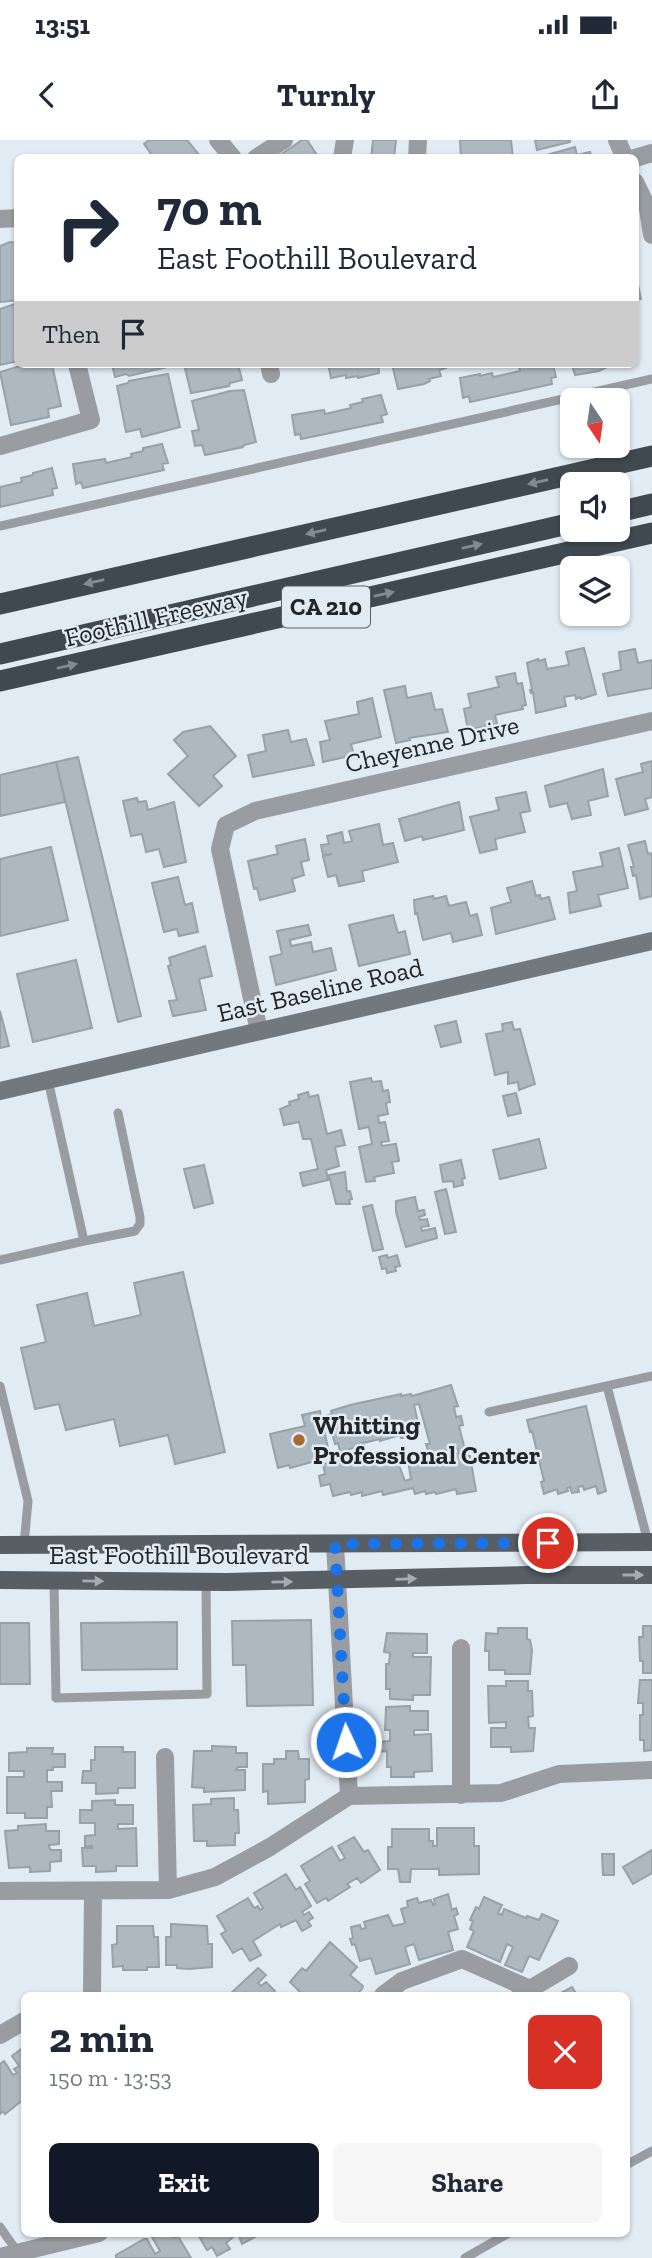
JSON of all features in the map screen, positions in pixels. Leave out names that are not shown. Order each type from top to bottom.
[{"type":"highway","name":"Foothill Freeway","points":[[0,604],[652,456]]},
{"type":"highway","points":[[630,509],[652,504]]},
{"type":"highway","points":[[0,654],[560,526]]},
{"type":"highway","name":"Foothill Freeway","points":[[0,681],[652,533]]},
{"type":"main road","name":"East Baseline Road","points":[[0,1091],[652,941]]},
{"type":"main road","name":"East Foothill Boulevard","points":[[0,1545],[650,1542]]},
{"type":"main road","name":"East Foothill Boulevard","points":[[0,1580],[338,1581],[528,1575],[652,1575]]},
{"type":"street","points":[[218,140],[230,154]]},
{"type":"street","points":[[262,154],[284,140]]},
{"type":"street","points":[[639,193],[652,236]]},
{"type":"street","points":[[0,446],[91,420],[78,368]]},
{"type":"street","name":"Cheyenne Drive","points":[[259,1031],[220,849],[226,825],[255,811],[652,721]]},
{"type":"street","points":[[335,1544],[349,1796]]},
{"type":"street","points":[[461,1648],[461,1795]]},
{"type":"street","points":[[165,1757],[168,1891]]},
{"type":"street","points":[[0,1891],[168,1891],[215,1877],[270,1847],[349,1796],[501,1793],[559,1774],[652,1770]]},
{"type":"street","points":[[92,1992],[93,1891]]},
{"type":"street","points":[[387,1992],[402,1981],[462,1959],[525,1992],[569,1966]]},
{"type":"street","points":[[0,2035],[21,2023]]},
{"type":"street","points":[[0,2258],[85,2237]]},
{"type":"lane","points":[[0,526],[652,379]]},
{"type":"lane","points":[[48,1080],[84,1241]]},
{"type":"lane","points":[[0,1260],[135,1231],[141,1217],[118,1113]]},
{"type":"lane","points":[[489,1412],[652,1376]]},
{"type":"lane","points":[[0,1386],[27,1501],[24,1545]]},
{"type":"lane","points":[[607,1386],[650,1542]]},
{"type":"lane","points":[[54,1581],[56,1698],[207,1694],[206,1582]]},
{"type":"lane","points":[[630,2163],[652,2151]]},
{"type":"lane","points":[[0,2227],[20,2255]]},
{"type":"lane","points":[[466,2258],[502,2237]]},
{"type":"building","points":[[149,140],[187,140],[199,154],[151,154],[144,144]]},
{"type":"building","points":[[302,140],[307,140],[316,154],[282,154]]},
{"type":"building","points":[[373,140],[396,140],[394,154],[371,154]]},
{"type":"building","points":[[460,140],[511,140],[513,154],[461,154]]},
{"type":"building","points":[[535,140],[570,140],[570,142],[537,150]]},
{"type":"building","points":[[575,147],[577,154],[550,154]]},
{"type":"building","points":[[14,242],[14,300],[0,302],[0,246]]},
{"type":"building","points":[[14,304],[14,362],[0,365],[0,309]]},
{"type":"building","points":[[14,368],[53,368],[61,406],[48,409],[49,417],[11,425],[0,372]]},
{"type":"building","points":[[113,368],[163,368],[129,376],[126,374],[115,377]]},
{"type":"building","points":[[185,368],[239,368],[242,380],[230,383],[229,386],[191,393]]},
{"type":"building","points":[[329,368],[378,368],[379,373],[358,378],[346,378],[346,375],[331,378]]},
{"type":"building","points":[[393,368],[446,368],[439,370],[441,376],[429,379],[430,381],[424,384],[398,389]]},
{"type":"building","points":[[519,368],[554,368],[556,377],[551,378],[552,384],[470,402],[469,396],[463,398],[460,378],[492,373],[493,377],[520,371]]},
{"type":"building","points":[[573,368],[605,368],[599,371],[575,375]]},
{"type":"building","points":[[168,374],[180,427],[142,437],[140,429],[126,432],[117,386],[129,381]]},
{"type":"building","points":[[244,390],[256,442],[205,455],[202,445],[195,446],[192,431],[199,430],[192,401]]},
{"type":"building","points":[[381,395],[387,414],[381,416],[383,422],[301,439],[300,434],[295,435],[292,415],[324,410],[325,414],[351,408],[350,405],[363,402],[362,399]]},
{"type":"building","points":[[162,444],[168,463],[162,464],[164,470],[83,488],[81,482],[76,484],[73,464],[105,459],[106,463],[132,457],[131,454],[143,451],[143,448]]},
{"type":"building","points":[[52,468],[57,488],[52,489],[53,495],[0,507],[0,487],[22,482],[21,478]]},
{"type":"building","points":[[584,648],[596,694],[581,699],[576,699],[575,695],[564,697],[566,706],[536,713],[527,663],[545,659],[547,669],[569,665],[566,652]]},
{"type":"building","points":[[635,649],[638,663],[652,660],[652,688],[608,696],[603,674],[621,670],[619,652]]},
{"type":"building","points":[[515,673],[517,684],[522,683],[526,705],[522,706],[523,709],[495,715],[497,724],[468,730],[464,709],[471,707],[468,694],[499,687],[496,677]]},
{"type":"building","points":[[405,686],[407,698],[431,693],[435,710],[442,709],[448,732],[409,738],[410,740],[396,743],[384,690]]},
{"type":"building","points":[[372,698],[381,737],[351,744],[354,755],[323,762],[320,742],[330,740],[325,721],[359,714],[357,702]]},
{"type":"building","points":[[210,726],[236,756],[213,776],[222,786],[199,806],[168,774],[188,756],[174,740],[183,732]]},
{"type":"building","points":[[288,730],[291,742],[306,739],[314,765],[253,777],[248,755],[266,751],[263,735]]},
{"type":"building","points":[[78,757],[141,1016],[118,1022],[56,762]]},
{"type":"building","points":[[652,761],[652,797],[645,799],[648,809],[625,815],[616,779],[643,772],[641,764]]},
{"type":"building","points":[[56,762],[65,802],[0,816],[0,775]]},
{"type":"building","points":[[603,769],[608,796],[588,801],[591,815],[572,819],[567,803],[550,807],[545,786]]},
{"type":"building","points":[[526,792],[530,811],[520,813],[525,832],[495,839],[497,849],[480,853],[470,817],[499,810],[496,798]]},
{"type":"building","points":[[137,798],[138,802],[146,801],[148,810],[174,802],[186,862],[164,867],[159,849],[146,852],[142,834],[131,836],[123,801]]},
{"type":"building","points":[[459,802],[464,830],[423,840],[422,836],[405,841],[399,819]]},
{"type":"building","points":[[379,824],[383,845],[393,843],[398,862],[362,871],[364,881],[339,886],[336,875],[328,877],[323,856],[332,854],[323,855],[321,845],[329,844],[327,836],[342,832],[344,843],[352,841],[349,831]]},
{"type":"building","points":[[305,839],[309,860],[301,862],[304,875],[292,879],[295,891],[260,900],[257,888],[254,889],[248,861],[278,854],[276,846]]},
{"type":"building","points":[[645,841],[648,854],[652,853],[652,896],[640,899],[628,845]]},
{"type":"building","points":[[51,847],[68,920],[0,936],[0,859]]},
{"type":"building","points":[[619,848],[628,888],[598,895],[601,906],[570,913],[568,893],[577,891],[573,872],[603,866],[600,853]]},
{"type":"building","points":[[178,877],[185,905],[192,903],[198,932],[179,936],[177,929],[164,932],[152,883]]},
{"type":"building","points":[[532,881],[536,896],[540,895],[541,899],[549,897],[555,919],[496,934],[491,908],[511,902],[507,888]]},
{"type":"building","points":[[433,896],[434,899],[446,896],[449,906],[466,902],[470,916],[477,914],[482,935],[453,942],[451,933],[423,940],[414,900]]},
{"type":"building","points":[[393,915],[398,933],[405,931],[410,954],[359,966],[349,925]]},
{"type":"building","points":[[308,925],[311,935],[290,940],[291,946],[311,942],[313,952],[331,948],[336,970],[276,985],[270,957],[282,954],[277,931]]},
{"type":"building","points":[[205,946],[212,976],[199,979],[206,1010],[173,1016],[169,1001],[177,1000],[168,966],[171,965],[169,958]]},
{"type":"building","points":[[76,960],[92,1028],[33,1042],[17,974]]},
{"type":"building","points":[[0,1011],[9,1046],[0,1048]]},
{"type":"building","points":[[456,1021],[461,1042],[441,1047],[435,1026]]},
{"type":"building","points":[[512,1022],[514,1030],[520,1029],[535,1084],[519,1090],[518,1082],[508,1084],[508,1072],[495,1075],[486,1034],[503,1031],[502,1024]]},
{"type":"building","points":[[371,1078],[372,1082],[381,1081],[383,1091],[388,1090],[388,1114],[378,1116],[379,1123],[385,1122],[389,1141],[381,1142],[382,1146],[396,1144],[399,1161],[392,1162],[394,1173],[374,1177],[375,1181],[366,1182],[359,1147],[372,1144],[369,1127],[359,1129],[350,1082]]},
{"type":"building","points":[[308,1092],[309,1097],[318,1095],[327,1134],[341,1130],[345,1145],[335,1147],[339,1166],[326,1170],[328,1180],[303,1186],[300,1173],[318,1169],[311,1139],[303,1139],[299,1122],[284,1125],[280,1109],[299,1099],[298,1095]]},
{"type":"building","points":[[516,1093],[521,1113],[508,1116],[503,1096]]},
{"type":"building","points":[[539,1139],[546,1168],[500,1179],[493,1150]]},
{"type":"building","points":[[461,1160],[465,1178],[462,1179],[463,1185],[454,1187],[453,1181],[443,1182],[440,1165]]},
{"type":"building","points":[[204,1165],[213,1203],[194,1208],[184,1169]]},
{"type":"building","points":[[345,1172],[347,1192],[350,1191],[352,1199],[349,1200],[350,1204],[336,1204],[329,1175]]},
{"type":"building","points":[[446,1189],[456,1232],[445,1234],[435,1192]]},
{"type":"building","points":[[415,1197],[418,1211],[424,1210],[425,1215],[419,1217],[420,1220],[427,1219],[429,1226],[421,1227],[422,1231],[435,1228],[437,1238],[406,1247],[396,1212],[396,1201]]},
{"type":"building","points":[[372,1205],[383,1249],[373,1251],[363,1207]]},
{"type":"building","points":[[387,1255],[388,1258],[397,1255],[400,1266],[395,1267],[396,1271],[387,1273],[386,1268],[382,1269],[379,1257]]},
{"type":"building","points":[[183,1272],[225,1452],[175,1464],[168,1435],[120,1446],[114,1419],[66,1430],[59,1404],[35,1409],[21,1348],[46,1342],[37,1305],[87,1293],[94,1326],[141,1315],[134,1283]]},
{"type":"building","name":"Whitting Professional Center","points":[[451,1385],[458,1406],[454,1407],[456,1417],[461,1416],[463,1425],[459,1426],[464,1446],[470,1456],[476,1491],[457,1494],[456,1489],[436,1494],[426,1494],[425,1491],[415,1494],[413,1488],[383,1495],[382,1491],[362,1496],[362,1492],[351,1495],[350,1492],[333,1496],[330,1484],[321,1486],[319,1476],[325,1474],[323,1464],[354,1457],[354,1460],[364,1460],[385,1457],[387,1462],[397,1460],[405,1481],[411,1479],[408,1461],[417,1458],[418,1464],[459,1453],[457,1448],[429,1455],[426,1444],[430,1444],[419,1404],[414,1405],[420,1432],[401,1438],[400,1435],[359,1444],[360,1446],[340,1452],[330,1424],[323,1425],[330,1457],[290,1468],[289,1465],[278,1468],[270,1434],[305,1426],[302,1415],[320,1411],[321,1417],[350,1405],[401,1394],[412,1396]]},
{"type":"building","points":[[586,1406],[606,1491],[598,1494],[596,1486],[584,1490],[583,1486],[578,1487],[579,1492],[572,1493],[570,1487],[567,1488],[568,1491],[558,1494],[557,1489],[544,1494],[541,1482],[544,1481],[527,1420]]},
{"type":"building","points":[[311,1620],[313,1705],[247,1706],[246,1665],[233,1665],[232,1621]]},
{"type":"building","points":[[177,1622],[177,1669],[82,1670],[81,1623]]},
{"type":"building","points":[[0,1623],[29,1623],[30,1684],[0,1684]]},
{"type":"building","points":[[643,1626],[652,1626],[652,1673],[643,1673],[643,1661],[640,1661],[639,1637],[643,1637]]},
{"type":"building","points":[[498,1628],[527,1628],[527,1639],[530,1640],[532,1650],[530,1674],[505,1674],[505,1670],[489,1670],[489,1651],[485,1651],[486,1633],[498,1634]]},
{"type":"building","points":[[387,1633],[427,1634],[427,1653],[413,1653],[413,1657],[431,1657],[430,1695],[413,1695],[413,1700],[390,1699],[390,1689],[386,1689],[386,1664],[389,1664],[390,1653],[384,1652]]},
{"type":"building","points":[[640,1680],[652,1680],[652,1750],[644,1751],[644,1740],[640,1740],[643,1703],[638,1703]]},
{"type":"building","points":[[506,1681],[528,1681],[528,1691],[532,1691],[533,1716],[528,1717],[529,1728],[535,1728],[533,1751],[511,1752],[511,1747],[491,1747],[491,1728],[506,1728],[506,1722],[489,1723],[488,1686],[506,1686]]},
{"type":"building","points":[[410,1706],[410,1711],[428,1711],[428,1730],[414,1730],[414,1735],[431,1734],[432,1771],[414,1772],[414,1777],[391,1777],[391,1767],[387,1767],[387,1751],[378,1752],[378,1742],[390,1741],[390,1730],[385,1730],[386,1707]]},
{"type":"building","points":[[212,1746],[236,1747],[236,1753],[247,1753],[247,1767],[238,1767],[236,1770],[245,1770],[245,1790],[204,1792],[204,1788],[192,1787],[194,1751],[212,1751]]},
{"type":"building","points":[[95,1747],[123,1747],[123,1752],[135,1752],[135,1788],[118,1788],[118,1793],[96,1794],[96,1783],[82,1783],[83,1771],[91,1771],[91,1760],[95,1760]]},
{"type":"building","points":[[27,1748],[53,1748],[52,1754],[65,1754],[65,1767],[47,1770],[47,1782],[62,1782],[62,1791],[51,1791],[52,1807],[47,1807],[47,1818],[25,1818],[25,1813],[7,1813],[7,1777],[24,1777],[24,1771],[9,1771],[9,1753],[27,1752]]},
{"type":"building","points":[[286,1751],[298,1751],[299,1759],[309,1759],[305,1802],[268,1804],[268,1791],[263,1792],[263,1764],[274,1764],[274,1759],[286,1759]]},
{"type":"building","points":[[234,1798],[234,1810],[238,1810],[239,1833],[235,1833],[235,1845],[207,1846],[207,1841],[194,1841],[193,1805],[211,1804],[211,1799]]},
{"type":"building","points":[[115,1800],[115,1805],[133,1805],[133,1824],[118,1824],[118,1829],[136,1828],[137,1866],[116,1866],[116,1871],[96,1872],[96,1866],[83,1866],[82,1848],[92,1848],[85,1847],[85,1836],[95,1835],[95,1823],[80,1823],[80,1810],[92,1810],[92,1801]]},
{"type":"building","points":[[46,1824],[46,1831],[59,1831],[59,1844],[49,1847],[51,1850],[61,1850],[61,1861],[50,1862],[50,1871],[30,1872],[30,1867],[9,1868],[5,1831],[18,1830],[18,1826]]},
{"type":"building","points":[[437,1828],[474,1828],[474,1846],[479,1846],[479,1874],[439,1875],[439,1869],[411,1869],[410,1882],[400,1882],[398,1869],[388,1869],[388,1847],[392,1847],[392,1829],[429,1829],[429,1841],[433,1841],[433,1846],[437,1846]]},
{"type":"building","points":[[354,1837],[364,1852],[368,1850],[380,1870],[361,1883],[357,1878],[347,1884],[350,1887],[328,1901],[326,1898],[317,1903],[305,1884],[310,1881],[301,1866],[332,1847],[340,1861],[345,1858],[338,1846]]},
{"type":"building","points":[[652,1850],[652,1873],[633,1884],[623,1867]]},
{"type":"building","points":[[602,1854],[614,1854],[614,1875],[603,1875]]},
{"type":"building","points":[[286,1874],[296,1890],[300,1887],[311,1906],[302,1912],[304,1915],[309,1912],[313,1918],[308,1921],[311,1926],[302,1931],[296,1920],[281,1927],[280,1924],[253,1941],[261,1955],[250,1961],[242,1948],[233,1953],[221,1934],[226,1931],[217,1916],[248,1898],[254,1908],[258,1906],[260,1910],[263,1908],[254,1893]]},
{"type":"building","points":[[448,1894],[452,1910],[456,1908],[458,1914],[454,1916],[458,1929],[448,1932],[453,1950],[419,1960],[414,1944],[405,1947],[410,1964],[376,1974],[371,1958],[360,1961],[355,1944],[352,1945],[350,1939],[353,1938],[351,1927],[360,1925],[361,1929],[366,1928],[364,1922],[388,1915],[393,1926],[405,1923],[401,1909],[408,1907],[407,1901],[417,1898],[419,1903],[431,1900],[433,1905],[434,1899]]},
{"type":"building","points":[[484,1897],[502,1905],[498,1913],[502,1915],[504,1909],[526,1918],[527,1916],[539,1920],[542,1914],[558,1921],[539,1960],[529,1956],[522,1972],[505,1965],[513,1947],[507,1944],[500,1962],[467,1947],[474,1931],[470,1929],[473,1921],[470,1920]]},
{"type":"building","points":[[171,1924],[207,1926],[208,1944],[212,1944],[212,1967],[189,1969],[166,1965],[166,1937],[171,1937]]},
{"type":"building","points":[[117,1926],[153,1926],[154,1937],[158,1937],[159,1967],[123,1970],[123,1966],[113,1967],[112,1945],[117,1944]]},
{"type":"building","points":[[330,1942],[357,1967],[350,1975],[363,1986],[359,1992],[300,1992],[290,1982],[302,1968],[306,1971]]},
{"type":"building","points":[[258,1968],[266,1975],[258,1983],[261,1986],[266,1982],[275,1991],[274,1992],[232,1992]]},
{"type":"building","points":[[572,1987],[575,1992],[563,1992]]},
{"type":"building","points":[[21,2049],[21,2101],[5,2114],[3,2111],[0,2114],[0,2064],[4,2061],[13,2075],[17,2073],[14,2069],[19,2066],[12,2056]]},
{"type":"building","points":[[152,2237],[179,2237],[191,2258],[116,2258],[116,2255],[144,2239],[147,2239],[155,2254],[160,2251]]},
{"type":"building","points":[[199,2237],[233,2237],[226,2243],[230,2249],[217,2256],[212,2247],[207,2250]]},
{"type":"building","points":[[239,2237],[255,2237],[242,2244]]},
{"type":"place","name":"Whitting Professional Center","points":[[299,1440]]},
{"type":"route","points":[[346,1742],[335,1544],[548,1543]]}]
